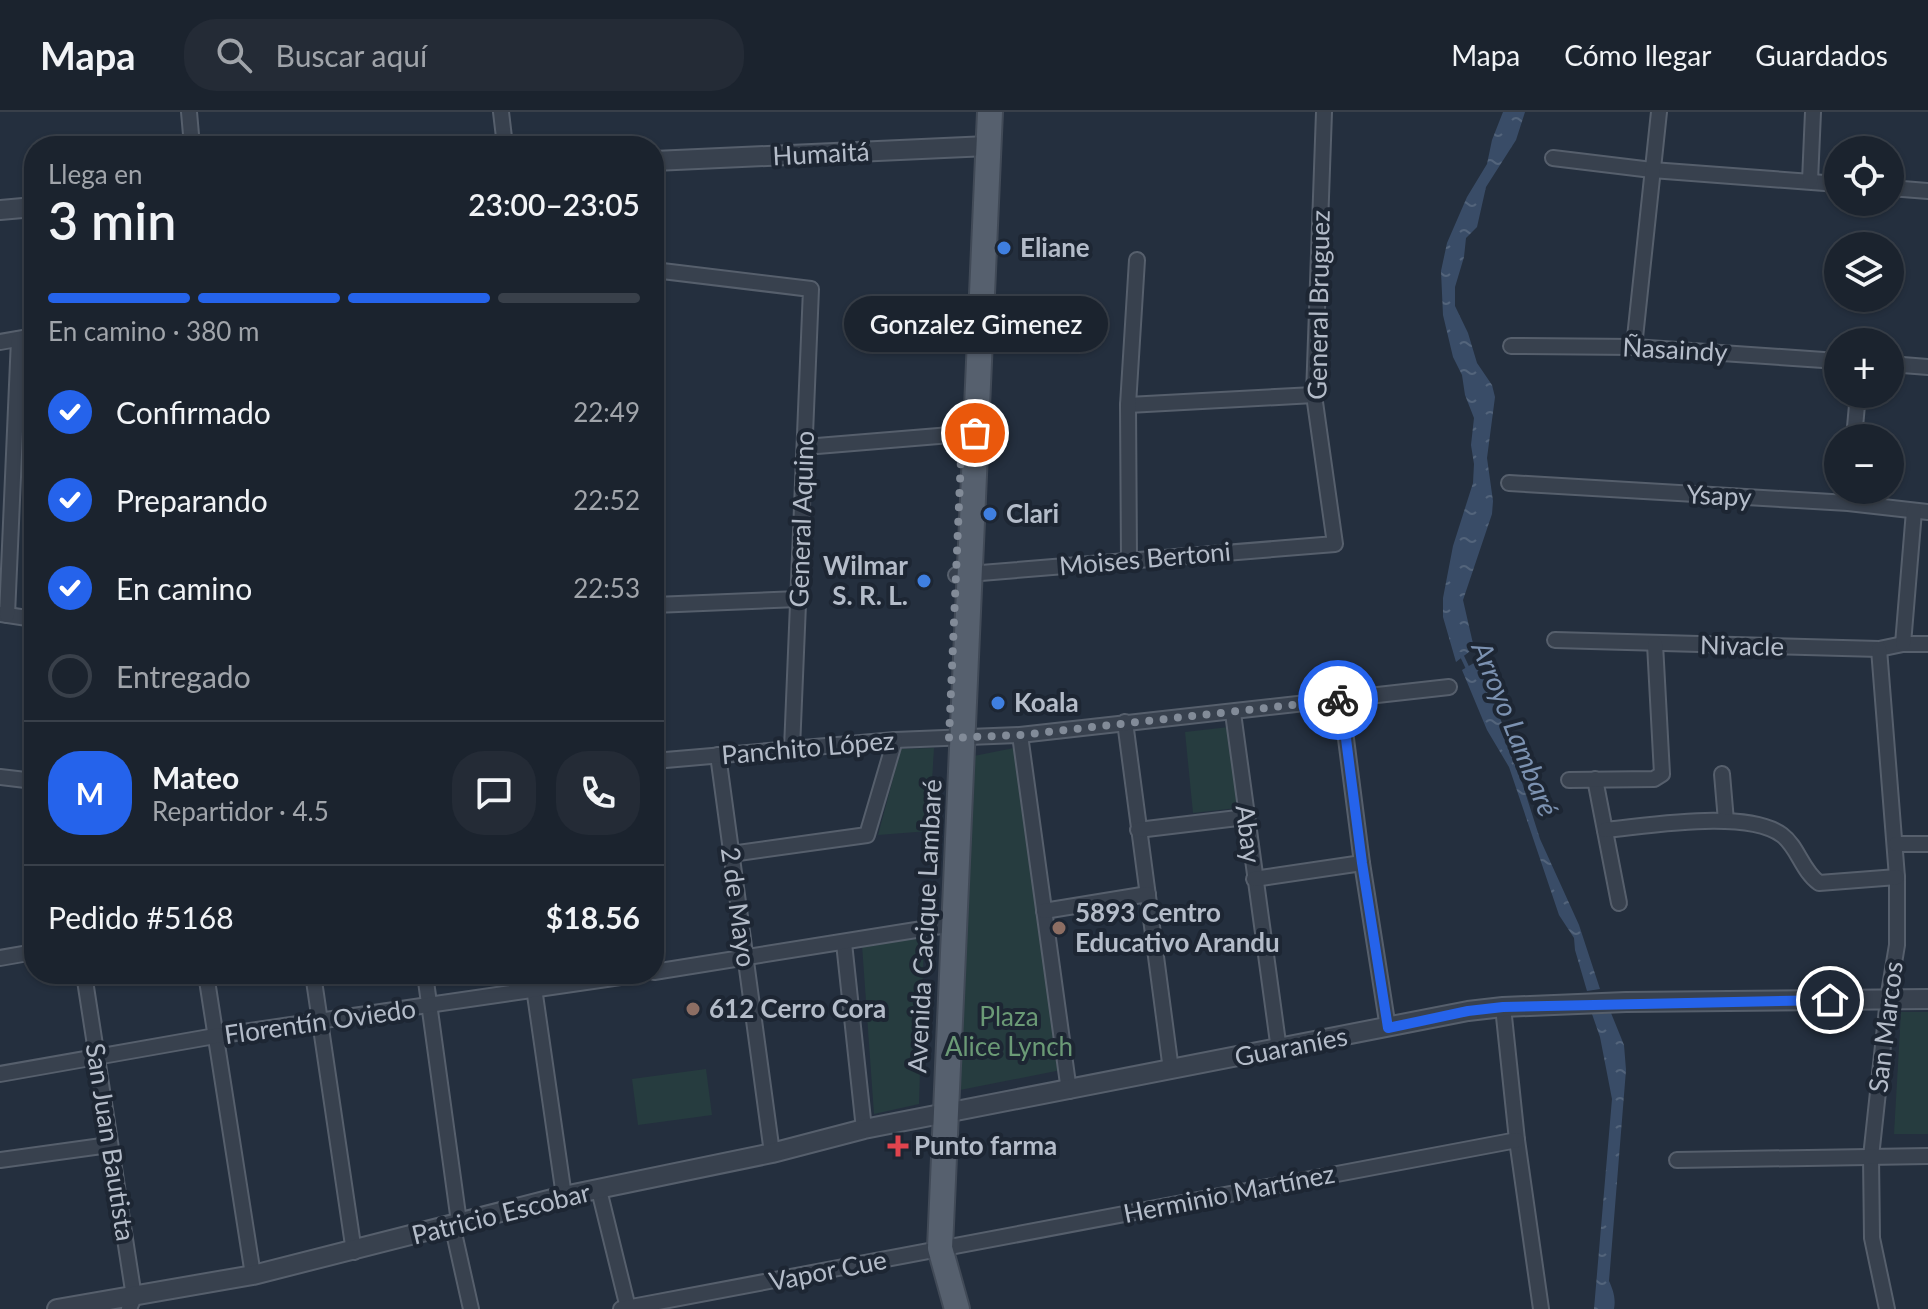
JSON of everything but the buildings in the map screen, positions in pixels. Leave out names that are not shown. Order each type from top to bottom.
[{"type":"main road","name":"Avenida Cacique Lambaré","points":[[944,1309],[935,1250],[980,146],[974,112]]},
{"type":"main road","name":"Avenida Cacique Lambaré","points":[[980,146],[990,112]]},
{"type":"main road","name":"Avenida Cacique Lambaré","points":[[935,1250],[957,1309]]},
{"type":"street","points":[[189,112],[191,136]]},
{"type":"street","points":[[501,112],[504,136]]},
{"type":"street","name":"General Bruguez","points":[[1324,112],[1314,395],[1335,544]]},
{"type":"street","points":[[1634,347],[1659,112]]},
{"type":"street","points":[[1810,181],[1813,112]]},
{"type":"street","name":"Humaitá","points":[[664,161],[980,146]]},
{"type":"street","points":[[1553,158],[1652,170],[1824,182]]},
{"type":"street","points":[[1904,189],[1928,191]]},
{"type":"street","points":[[0,210],[24,208]]},
{"type":"street","points":[[1129,560],[1128,405],[1137,260]]},
{"type":"street","name":"General Aquino","points":[[664,271],[811,289],[792,749]]},
{"type":"street","points":[[0,342],[24,337]]},
{"type":"street","name":"Ñasaindy","points":[[1511,346],[1634,347],[1824,360]]},
{"type":"street","points":[[24,361],[3,614],[24,617]]},
{"type":"street","points":[[1904,365],[1928,367]]},
{"type":"street","points":[[1128,405],[1314,395]]},
{"type":"street","points":[[805,447],[968,433]]},
{"type":"street","name":"Ysapy","points":[[1509,483],[1824,496]]},
{"type":"street","name":"Ysapy","points":[[1885,504],[1921,511]]},
{"type":"street","points":[[1903,644],[1921,511]]},
{"type":"street","name":"Moises Bertoni","points":[[962,575],[1335,544]]},
{"type":"street","points":[[664,605],[798,599]]},
{"type":"street","name":"Nivacle","points":[[1555,640],[1879,649],[1903,644],[1928,644]]},
{"type":"street","points":[[1569,780],[1654,779],[1662,774],[1655,644]]},
{"type":"street","name":"San Marcos","points":[[1879,649],[1897,877],[1897,945],[1871,1157],[1872,1238],[1887,1309]]},
{"type":"street","name":"Panchito López","points":[[664,760],[895,740],[1020,735],[1449,687]]},
{"type":"street","points":[[1341,700],[1388,1028]]},
{"type":"street","name":"Abay","points":[[1233,713],[1279,1050]]},
{"type":"street","points":[[1125,722],[1171,1070]]},
{"type":"street","points":[[1020,735],[1069,1091]]},
{"type":"street","points":[[731,854],[867,835],[895,740]]},
{"type":"street","name":"2 de Mayo","points":[[718,755],[772,1153]]},
{"type":"street","points":[[1722,774],[1726,821]]},
{"type":"street","points":[[0,777],[24,780]]},
{"type":"street","points":[[1595,779],[1619,903]]},
{"type":"street","points":[[1138,830],[1246,817]]},
{"type":"street","points":[[1605,830],[1726,821],[1767,826],[1785,837],[1810,877],[1819,883],[1897,877]]},
{"type":"street","points":[[1896,844],[1928,844]]},
{"type":"street","points":[[1254,879],[1362,863]]},
{"type":"street","points":[[1044,911],[1148,894]]},
{"type":"street","points":[[664,970],[947,924]]},
{"type":"street","points":[[844,943],[864,1129]]},
{"type":"street","points":[[0,958],[24,954]]},
{"type":"street","name":"San Juan Bautista","points":[[85,984],[132,1303]]},
{"type":"street","points":[[207,984],[253,1275]]},
{"type":"street","points":[[314,984],[354,1252]]},
{"type":"street","points":[[427,984],[456,1223],[471,1309]]},
{"type":"street","points":[[534,984],[564,1196]]},
{"type":"street","name":"Florentín Oviedo","points":[[0,1074],[215,1036],[574,984]]},
{"type":"street","name":"Guaraníes","points":[[939,1116],[1468,1011],[1626,1002],[1928,999]]},
{"type":"street","points":[[1503,1007],[1517,1140],[1541,1309]]},
{"type":"street","name":"Patricio Escobar","points":[[57,1309],[132,1303],[354,1252],[564,1196],[772,1153],[864,1129],[939,1116]]},
{"type":"street","name":"Herminio Martínez","points":[[935,1250],[1517,1140]]},
{"type":"street","points":[[0,1160],[109,1145]]},
{"type":"street","points":[[1677,1160],[1928,1156]]},
{"type":"street","points":[[599,1190],[624,1308]]},
{"type":"street","name":"Vapor Cue","points":[[624,1308],[935,1250]]},
{"type":"green space","points":[[1229,727],[1237,808],[1193,813],[1185,732]]},
{"type":"green space","points":[[934,748],[929,831],[878,835],[901,749]]},
{"type":"green space","name":"Plaza Alice Lynch","points":[[1014,748],[1061,1070],[960,1090],[974,756]]},
{"type":"green space","points":[[924,938],[919,1104],[874,1114],[862,945]]},
{"type":"green space","points":[[1901,1012],[1928,1012],[1928,1134],[1894,1134]]},
{"type":"green space","points":[[706,1069],[712,1115],[638,1125],[632,1079]]},
{"type":"water","points":[[1503,112],[1525,112],[1516,140],[1486,187],[1477,227],[1466,238],[1455,287],[1455,306],[1468,333],[1477,363],[1492,385],[1495,397],[1487,458],[1492,514],[1463,600],[1474,648],[1456,662],[1443,617],[1443,598],[1453,546],[1473,483],[1471,445],[1474,418],[1465,395],[1462,375],[1453,357],[1443,315],[1441,271],[1447,243],[1467,197],[1487,164]]},
{"type":"water","points":[[1479,660],[1540,839],[1579,925],[1600,989],[1587,991],[1574,938],[1559,915],[1509,767],[1487,730],[1462,670]]},
{"type":"water","points":[[1611,1013],[1624,1045],[1626,1070],[1609,1281],[1615,1305],[1614,1309],[1594,1309],[1612,1099],[1600,1037],[1592,1014]]},
{"type":"waterway","name":"Arroyo Lambaré","points":[[1461,654],[1469,671]]},
{"type":"way so far","points":[[975,433],[962,434],[949,738],[1020,735],[1338,700]]},
{"type":"place","name":"Eliane","points":[[1004,248]]},
{"type":"place","name":"Gonzalez Gimenez","points":[[975,433]]},
{"type":"place","name":"Clari","points":[[990,514]]},
{"type":"place","name":"Wilmar S. R. L.","points":[[924,581]]},
{"type":"place","name":"Koala","points":[[998,703]]},
{"type":"place","name":"5893 Centro Educativo Arandu","points":[[1059,928]]},
{"type":"place","name":"612 Cerro Cora","points":[[693,1009]]},
{"type":"place","name":"Punto farma","points":[[898,1146]]},
{"type":"route","points":[[1338,700],[1341,700],[1388,1028],[1503,1007],[1830,1000]]}]
